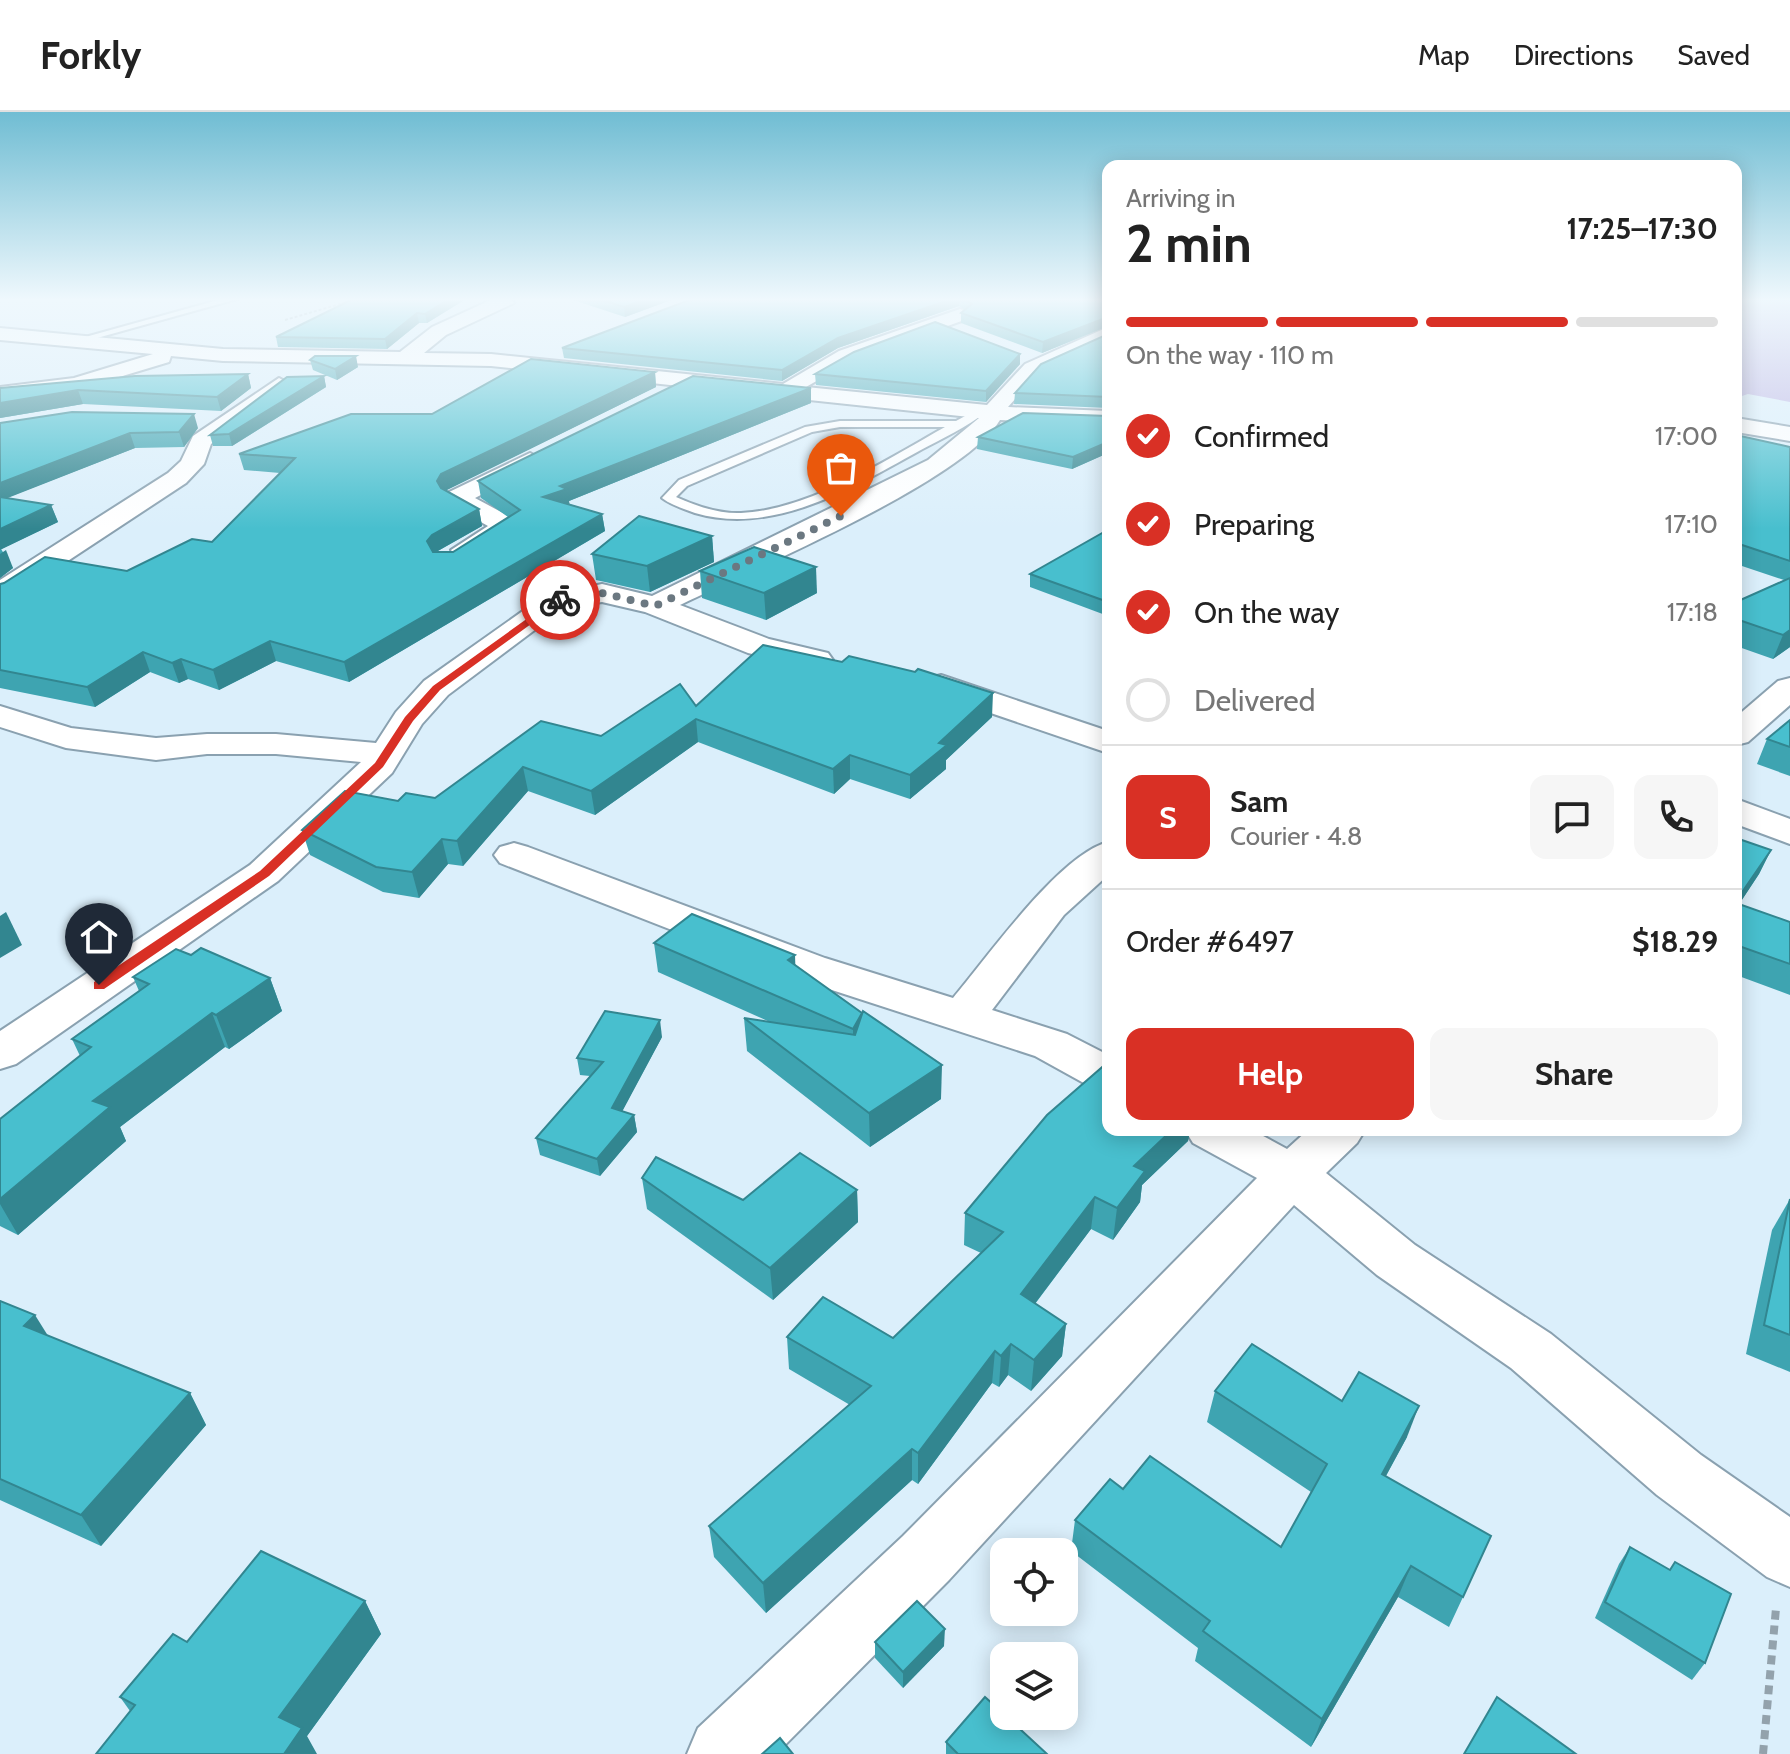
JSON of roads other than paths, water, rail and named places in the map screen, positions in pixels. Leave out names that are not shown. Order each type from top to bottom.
[{"type":"street","points":[[0,393],[76,384],[103,376]]},
{"type":"street","points":[[0,593],[177,478],[192,464],[201,441],[287,376]]},
{"type":"street","points":[[633,376],[790,389],[989,412],[1102,418]]},
{"type":"street","points":[[790,389],[806,376]]},
{"type":"street","points":[[655,606],[841,516],[937,465],[984,428],[989,412],[1025,376]]},
{"type":"street","points":[[649,403],[689,382]]},
{"type":"street","points":[[197,419],[228,421]]},
{"type":"street","points":[[1742,426],[1790,434]]},
{"type":"street","points":[[447,561],[507,526],[456,498],[552,449]]},
{"type":"street","points":[[0,1053],[264,873],[379,765],[383,754],[436,688],[554,602],[602,593],[655,606],[759,646],[844,665]]},
{"type":"street","points":[[915,679],[1102,741]]},
{"type":"street","points":[[1742,730],[1790,688]]},
{"type":"street","points":[[0,716],[66,738],[156,749],[207,744],[276,744],[383,754]]},
{"type":"street","points":[[1742,813],[1790,833]]},
{"type":"street","points":[[514,855],[810,968],[1051,1045],[1102,1072]]},
{"type":"street","points":[[962,1018],[1050,906],[1102,859]]},
{"type":"street","points":[[1221,1136],[1292,1174],[1396,1260],[1531,1351],[1679,1475],[1786,1552]]},
{"type":"street","points":[[724,1754],[936,1548],[1292,1174],[1333,1136]]},
{"type":"lane","points":[[958,424],[840,424],[809,429],[683,483],[668,498],[697,512],[742,517],[789,507],[909,453],[958,424],[989,412]]}]
